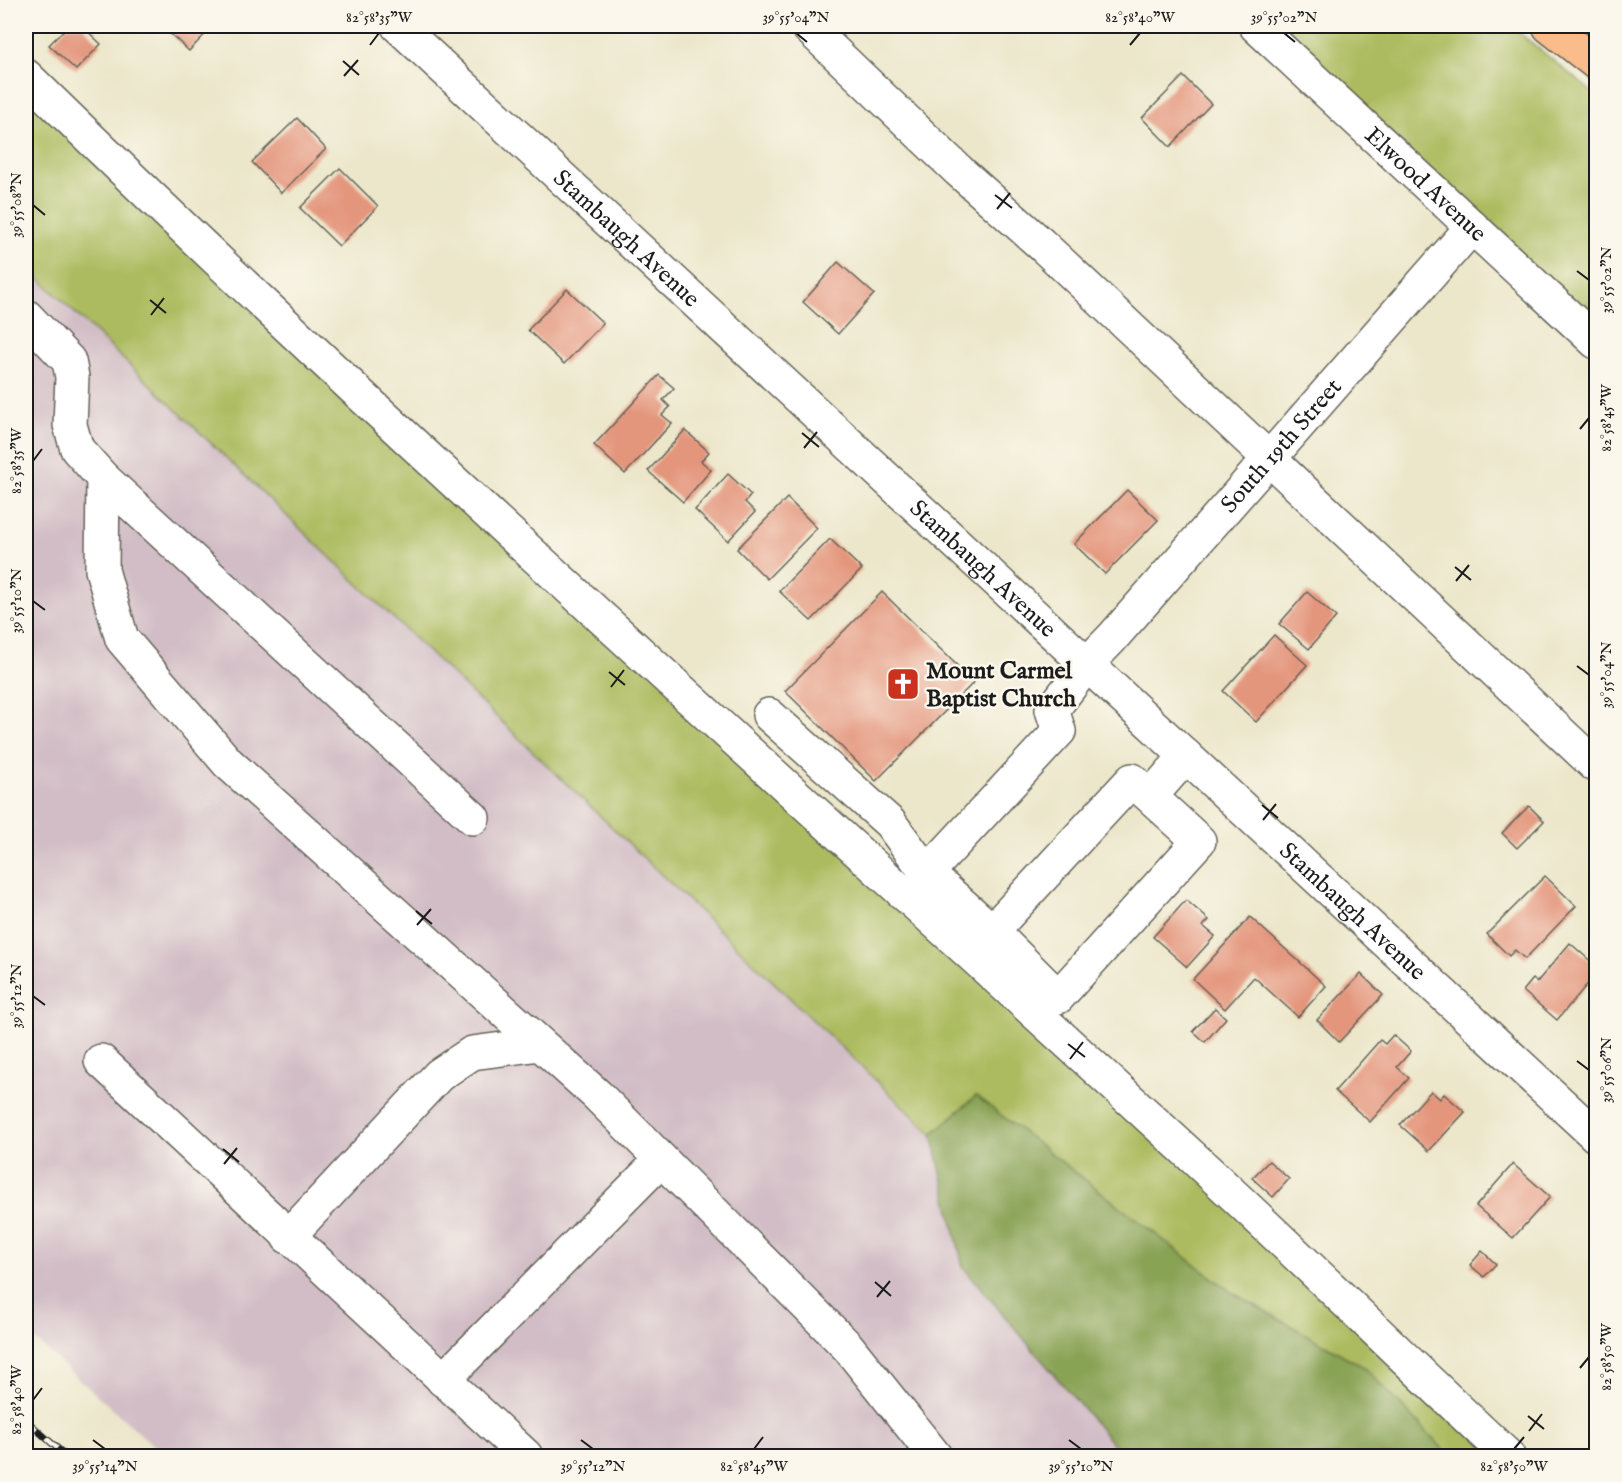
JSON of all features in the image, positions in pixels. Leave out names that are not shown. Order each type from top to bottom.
[{"type":"highway","points":[[1549,26],[1596,63]]},
{"type":"street","name":"Stambaugh Avenue","points":[[398,26],[1596,1136]]},
{"type":"street","points":[[807,26],[1596,766]]},
{"type":"street","name":"Elwood Avenue","points":[[1256,26],[1596,342]]},
{"type":"street","points":[[26,76],[148,196],[445,475],[1204,1168],[1508,1456]]},
{"type":"street","name":"South 19th Street","points":[[927,873],[1059,731],[1052,710],[1088,663],[1472,227]]},
{"type":"street","points":[[26,316],[69,361],[72,377],[70,425],[77,449],[103,478],[473,818]]},
{"type":"street","points":[[103,478],[102,570],[122,639],[228,763],[597,1095],[848,1347],[935,1456]]},
{"type":"street","points":[[769,715],[890,823],[927,873],[992,931],[1058,997],[1199,841],[1132,780],[992,931]]},
{"type":"street","points":[[1151,796],[1186,756]]},
{"type":"street","points":[[288,1237],[439,1075],[472,1053],[540,1044]]},
{"type":"street","points":[[101,1060],[288,1237],[526,1456]]},
{"type":"street","points":[[443,1380],[661,1160]]},
{"type":"shaded area","points":[[26,266],[932,1134],[963,1267],[1123,1456],[165,1456],[26,1332]]},
{"type":"green space","points":[[1275,26],[1511,26],[1596,95],[1596,324]]},
{"type":"green space","points":[[26,75],[1506,1456],[1450,1456],[1364,1367],[1231,1292],[976,1096],[932,1134],[26,266]]},
{"type":"green space","points":[[976,1096],[1231,1292],[1364,1367],[1450,1456],[1123,1456],[963,1267],[932,1134]]},
{"type":"building","points":[[68,26],[82,26],[101,44],[76,70],[49,45]]},
{"type":"building","points":[[162,26],[213,26],[189,51]]},
{"type":"building","points":[[1183,76],[1211,104],[1170,147],[1142,118]]},
{"type":"building","points":[[297,118],[326,149],[281,193],[252,162]]},
{"type":"building","points":[[340,168],[378,206],[339,246],[300,208]]},
{"type":"building","points":[[838,262],[874,294],[838,334],[803,302]]},
{"type":"building","points":[[567,289],[603,323],[564,364],[528,330]]},
{"type":"building","points":[[659,375],[674,388],[663,400],[670,407],[662,415],[672,423],[625,474],[594,445]]},
{"type":"building","points":[[685,430],[709,452],[701,461],[711,470],[683,502],[648,471]]},
{"type":"building","points":[[728,474],[751,495],[745,502],[755,512],[728,541],[695,510]]},
{"type":"building","points":[[1127,490],[1158,520],[1105,574],[1074,544]]},
{"type":"building","points":[[787,498],[817,528],[767,579],[737,549]]},
{"type":"building","points":[[830,539],[862,569],[811,621],[779,591]]},
{"type":"building","points":[[882,592],[974,682],[876,781],[785,691]]},
{"type":"building","points":[[1307,592],[1336,617],[1309,649],[1279,624]]},
{"type":"building","points":[[1274,635],[1307,665],[1256,722],[1223,691]]},
{"type":"building","points":[[1529,806],[1544,821],[1517,848],[1502,833]]},
{"type":"building","points":[[1545,876],[1576,906],[1525,959],[1515,950],[1509,956],[1487,934]]},
{"type":"building","points":[[1186,900],[1209,920],[1203,926],[1215,936],[1187,967],[1153,937]]},
{"type":"building","points":[[1250,917],[1326,986],[1298,1017],[1254,977],[1225,1009],[1193,979]]},
{"type":"building","points":[[1570,943],[1596,966],[1596,974],[1557,1020],[1523,991],[1533,979],[1537,982]]},
{"type":"building","points":[[1361,974],[1383,995],[1339,1042],[1317,1020]]},
{"type":"building","points":[[1215,1008],[1226,1018],[1205,1042],[1193,1031]]},
{"type":"building","points":[[1393,1035],[1411,1051],[1397,1067],[1409,1078],[1370,1122],[1335,1091],[1380,1040],[1385,1044]]},
{"type":"building","points":[[1431,1091],[1440,1099],[1444,1094],[1465,1112],[1429,1151],[1400,1125]]},
{"type":"building","points":[[1269,1161],[1289,1179],[1273,1197],[1252,1178]]},
{"type":"building","points":[[1513,1164],[1550,1197],[1513,1238],[1476,1206]]},
{"type":"building","points":[[1482,1251],[1496,1264],[1484,1277],[1470,1265]]},
{"type":"railway","points":[[26,1420],[66,1456]]},
{"type":"railway","points":[[26,1447],[35,1456]]},
{"type":"place","name":"Mount Carmel Baptist Church","points":[[903,684]]}]
